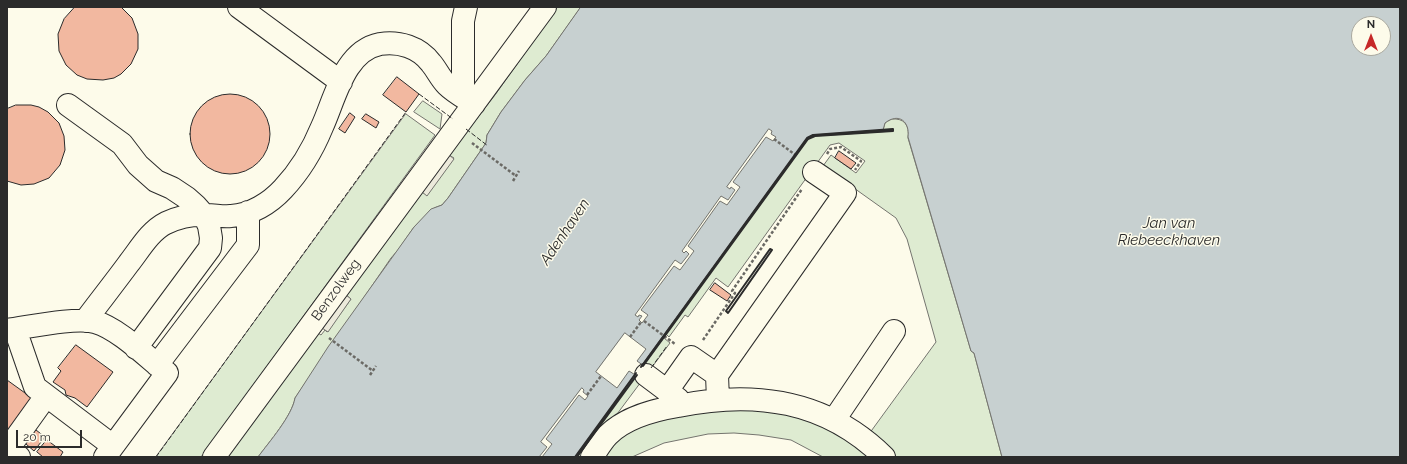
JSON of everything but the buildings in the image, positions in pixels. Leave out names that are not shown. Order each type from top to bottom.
[{"type":"street","points":[[238,7],[341,82]]},
{"type":"street","points":[[466,7],[463,21],[469,100]]},
{"type":"street","name":"Benzolweg","points":[[214,457],[463,132],[469,100],[545,7]]},
{"type":"street","points":[[85,320],[156,229],[177,219],[190,216],[231,216],[248,212],[265,205],[276,197],[306,159],[322,128],[349,66],[361,52],[379,44],[390,43],[402,44],[414,48],[432,63],[448,86],[469,100]]},
{"type":"street","points":[[68,105],[122,144],[138,165],[156,181],[172,188],[187,198],[204,215],[209,226],[211,238],[210,248],[136,348]]},
{"type":"street","points":[[718,400],[717,375],[845,193],[814,172]]},
{"type":"street","points":[[157,366],[248,245],[248,212]]},
{"type":"street","points":[[76,320],[85,320],[103,325],[115,331],[136,348],[167,374],[109,452],[35,387],[11,330],[76,320]]},
{"type":"street","points":[[834,420],[894,332]]},
{"type":"street","points":[[592,457],[608,435],[622,425],[673,398],[691,357],[717,375]]},
{"type":"street","points":[[646,375],[673,398],[691,403],[718,400],[768,400],[805,408],[834,420],[856,433],[884,457]]},
{"type":"street","points":[[19,457],[8,449],[46,396]]},
{"type":"path","points":[[463,132],[516,176]]},
{"type":"path","points":[[774,139],[797,156]]},
{"type":"path","points":[[630,337],[642,321],[691,357],[735,293],[732,291],[830,149],[841,147],[861,161],[855,170]]},
{"type":"path","points":[[513,181],[519,172]]},
{"type":"path","points":[[327,336],[373,371]]},
{"type":"path","points":[[370,375],[376,366]]},
{"type":"path","points":[[587,395],[601,376]]},
{"type":"green space","points":[[558,7],[581,7],[546,56],[525,80],[501,112],[487,135],[486,143],[448,198],[442,205],[434,208],[414,227],[391,258],[295,398],[290,413],[274,436],[258,457],[227,457],[318,333],[321,335],[325,330],[327,332],[351,299],[346,295],[422,192],[427,195],[454,158],[449,155],[495,95]]},
{"type":"green space","points":[[423,101],[442,114],[440,129],[414,112]]},
{"type":"green space","points":[[406,114],[435,135],[201,457],[156,457]]},
{"type":"green space","points":[[892,119],[903,121],[908,129],[908,138],[971,351],[974,353],[1002,457],[893,457],[869,434],[936,342],[907,239],[896,218],[823,166],[831,155],[856,173],[865,161],[839,143],[830,145],[728,287],[716,278],[688,317],[685,315],[669,337],[666,334],[808,139],[815,136],[893,131],[893,129],[883,130],[885,123]]},
{"type":"green space","points":[[664,338],[670,343],[585,457],[577,457]]},
{"type":"green space","points":[[752,406],[815,419],[875,457],[823,457],[791,440],[734,433],[708,434],[664,443],[632,457],[602,457],[624,432],[668,414]]},
{"type":"shaded area","points":[[449,155],[454,159],[427,196],[422,192]]},
{"type":"shaded area","points":[[346,295],[351,299],[328,332],[322,328]]},
{"type":"water","name":"Jan van Riebeeckhaven","points":[[581,7],[1400,7],[1400,457],[1002,457],[974,353],[971,351],[908,137],[907,127],[902,120],[895,118],[885,123],[883,130],[813,135],[807,138],[575,457],[258,457],[285,421],[290,413],[295,398],[328,347],[414,227],[431,209],[442,205],[448,198],[486,143],[487,135],[501,112],[525,80],[546,56]]},
{"type":"pier","points":[[769,129],[772,131],[771,134],[776,137],[773,141],[766,137],[733,182],[740,187],[727,205],[720,201],[688,246],[694,251],[680,270],[674,266],[641,310],[648,315],[642,323],[639,320],[642,316],[639,315],[638,317],[635,315],[675,260],[681,264],[689,254],[686,251],[684,253],[682,251],[721,196],[728,200],[735,190],[731,187],[730,189],[727,187]]},
{"type":"pier","points":[[625,333],[646,349],[637,361],[644,366],[637,376],[629,371],[617,388],[596,372]]},
{"type":"pier","points":[[582,388],[584,390],[583,392],[588,396],[585,400],[579,395],[546,439],[552,444],[542,457],[539,457],[547,447],[541,442]]},
{"type":"fence","points":[[419,94],[453,119]]},
{"type":"fence","points":[[156,457],[406,112]]},
{"type":"fence","points":[[466,129],[488,146]]},
{"type":"fence","points":[[651,368],[667,346]]},
{"type":"wall","points":[[641,367],[807,138],[813,135],[893,129],[893,131],[815,136],[808,139],[643,366]]},
{"type":"wall","points":[[770,249],[772,250],[728,313],[726,311],[770,249]]},
{"type":"wall","points":[[575,457],[636,373]]},
{"type":"wall","points":[[577,457],[637,375]]},
{"type":"water label","name":"Adenhaven","points":[[565,232]]}]
